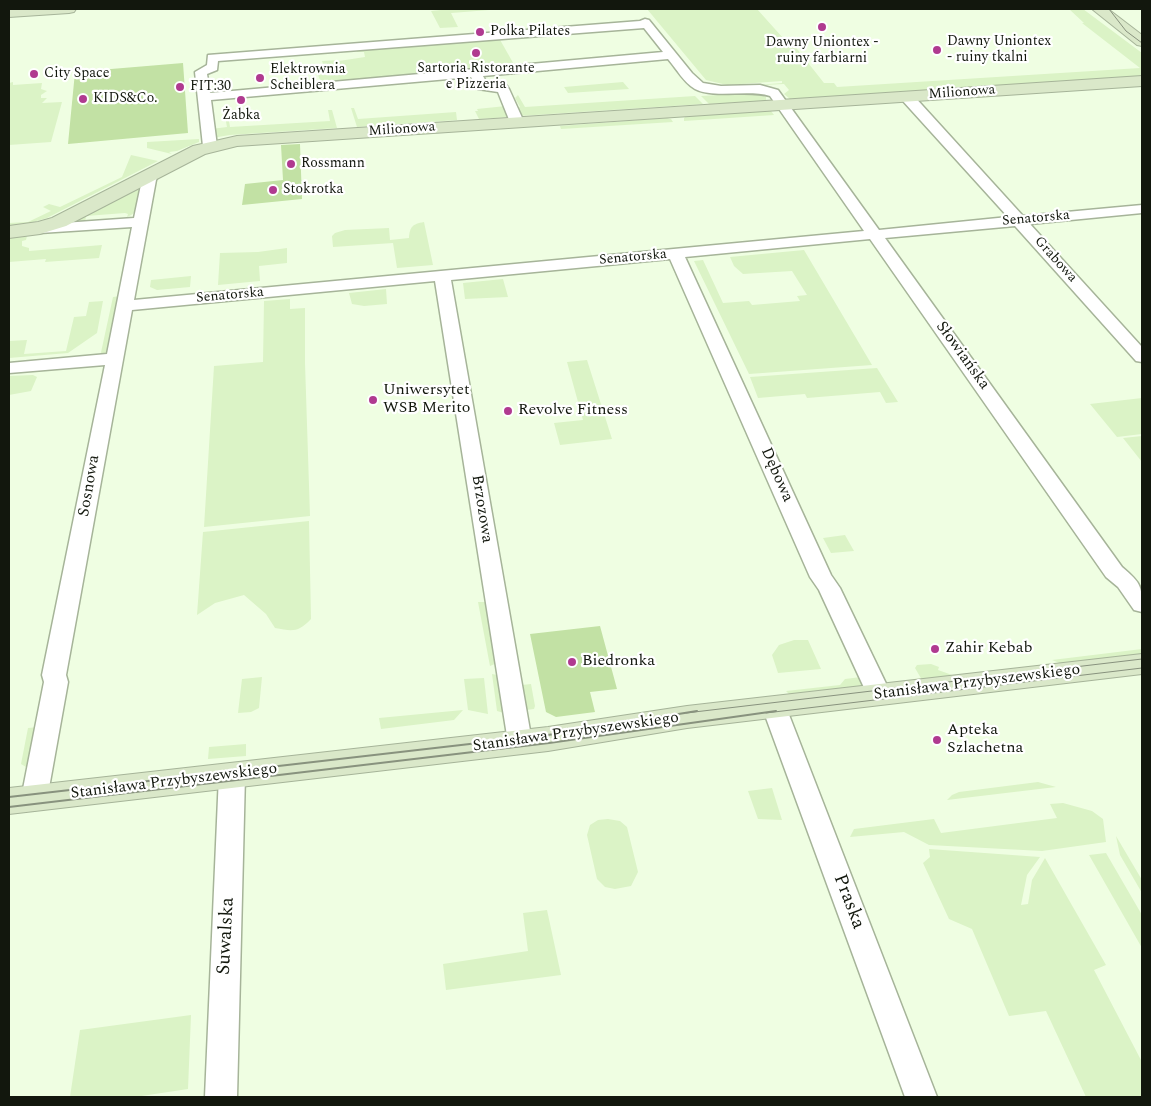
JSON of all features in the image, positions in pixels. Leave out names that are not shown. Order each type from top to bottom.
[{"type":"street","points":[[9,13],[13,9]]},
{"type":"street","points":[[9,13],[69,9]]},
{"type":"street","points":[[1099,9],[1142,42]]},
{"type":"street","points":[[210,146],[201,72],[213,67],[212,58],[646,23],[699,86],[721,90],[765,89],[774,93],[783,105]]},
{"type":"street","points":[[204,97],[672,55]]},
{"type":"street","points":[[475,73],[482,86],[503,90],[517,122]]},
{"type":"street","name":"Milionowa","points":[[40,228],[75,215],[210,146],[237,141],[1142,81]]},
{"type":"street","name":"Grabowa","points":[[907,97],[1142,357]]},
{"type":"street","name":"Słowiańska","points":[[783,105],[1114,572],[1126,582],[1142,605]]},
{"type":"street","name":"Sosnowa","points":[[22,800],[56,682],[54,675],[140,222],[149,180],[152,175]]},
{"type":"street","name":"Senatorska","points":[[124,306],[1142,209]]},
{"type":"street","name":"Milionowa","points":[[9,232],[40,228],[140,222]]},
{"type":"street","name":"Dębowa","points":[[676,254],[821,577],[829,588],[879,694]]},
{"type":"street","name":"Brzozowa","points":[[442,276],[520,742]]},
{"type":"street","points":[[9,368],[114,359]]},
{"type":"street","name":"Stanisława Przybyszewskiego","points":[[22,800],[520,742],[774,706],[1142,664]]},
{"type":"street","name":"Praska","points":[[774,706],[921,1097]]},
{"type":"street","name":"Suwalska","points":[[220,1097],[229,906],[232,775]]},
{"type":"green space","points":[[502,9],[451,13],[458,27],[440,28],[431,11]]},
{"type":"green space","points":[[647,9],[757,9],[783,38],[790,40],[824,83],[834,83],[837,87],[1140,68],[1082,23],[1084,23],[1069,9],[1083,9],[1142,53],[1142,76],[790,99],[784,94],[789,90],[784,84],[742,86],[782,83],[782,81],[727,85],[706,80]]},
{"type":"green space","points":[[499,38],[516,68],[314,84],[320,80],[318,75],[326,72],[322,61],[339,61],[365,57],[364,52],[357,52],[356,50]]},
{"type":"green space","points":[[13,82],[13,85],[42,83],[41,89],[47,91],[41,95],[41,98],[47,98],[42,103],[62,102],[51,142],[9,145],[9,83]]},
{"type":"green space","points":[[623,82],[629,89],[568,93],[564,87]]},
{"type":"green space","points":[[756,93],[766,97],[766,101],[709,104],[701,96]]},
{"type":"green space","points":[[518,95],[525,107],[695,96],[703,104],[519,116],[516,108],[520,107],[515,98]]},
{"type":"green space","points":[[506,106],[510,117],[479,119],[475,111],[478,111],[477,109]]},
{"type":"green space","points":[[351,108],[354,108],[358,119],[456,112],[457,120],[357,127]]},
{"type":"green space","points":[[328,110],[332,110],[337,128],[230,135],[212,138],[211,129],[227,127],[225,116],[228,116],[230,127],[330,121]]},
{"type":"green space","points":[[771,111],[774,115],[684,121],[686,116]]},
{"type":"green space","points":[[667,118],[673,122],[561,129],[560,126]]},
{"type":"green space","points":[[199,139],[199,142],[177,151],[169,152],[172,154],[147,148],[147,142]]},
{"type":"green space","points":[[131,155],[158,161],[47,218],[30,223],[9,226],[9,223],[28,222],[51,211],[43,207],[49,204],[60,207],[122,177]]},
{"type":"green space","points":[[142,184],[139,203],[132,215],[127,217],[128,214],[125,213],[86,216],[85,223],[66,224]]},
{"type":"green space","points":[[424,222],[433,265],[397,268],[393,243],[333,247],[332,236],[345,230],[389,228],[390,240],[409,238],[412,227]]},
{"type":"green space","points":[[27,236],[26,240],[22,241],[22,246],[29,248],[29,251],[102,245],[99,258],[45,262],[46,259],[9,262],[9,238]]},
{"type":"green space","points":[[287,248],[287,263],[259,266],[260,281],[218,285],[220,253],[258,252]]},
{"type":"green space","points":[[804,250],[872,365],[749,374],[694,261],[703,260],[723,303],[749,301],[752,305],[800,301],[797,296],[807,295],[792,271],[743,274],[734,266],[730,257]]},
{"type":"green space","points":[[191,276],[190,287],[157,290],[150,287],[151,280]]},
{"type":"green space","points":[[503,279],[508,297],[465,299],[463,283]]},
{"type":"green space","points":[[386,289],[387,304],[364,306],[352,304],[349,293]]},
{"type":"green space","points":[[120,296],[109,353],[100,357],[113,297]]},
{"type":"green space","points":[[290,299],[290,309],[305,308],[310,516],[204,527],[214,366],[263,362],[264,301]]},
{"type":"green space","points":[[103,301],[97,333],[68,353],[9,358],[9,341],[27,340],[24,354],[66,351],[74,317],[86,316],[89,302]]},
{"type":"green space","points":[[587,360],[612,439],[560,445],[554,423],[583,420],[567,362]]},
{"type":"green space","points":[[877,368],[898,402],[886,403],[880,392],[807,398],[805,394],[758,398],[750,377]]},
{"type":"green space","points":[[33,375],[37,377],[31,391],[9,395],[9,376]]},
{"type":"green space","points":[[1142,398],[1142,434],[1117,437],[1090,404]]},
{"type":"green space","points":[[1142,436],[1142,462],[1123,438]]},
{"type":"green space","points":[[309,521],[311,619],[306,624],[294,630],[275,628],[266,614],[244,595],[215,603],[197,615],[203,532]]},
{"type":"green space","points":[[845,535],[854,551],[831,553],[823,538]]},
{"type":"green space","points":[[478,602],[487,602],[497,663],[490,666]]},
{"type":"green space","points":[[794,640],[808,640],[821,669],[778,673],[772,655],[779,645]]},
{"type":"green space","points":[[1142,649],[1142,656],[1062,664],[1052,660]]},
{"type":"green space","points":[[931,664],[939,667],[938,670],[955,676],[922,680],[915,668],[917,665]]},
{"type":"green space","points":[[492,674],[502,676],[504,713],[497,711]]},
{"type":"green space","points":[[262,677],[259,708],[251,712],[238,713],[242,679]]},
{"type":"green space","points":[[861,677],[863,686],[792,697],[786,691],[840,685],[845,679]]},
{"type":"green space","points":[[484,678],[488,714],[468,710],[464,679]]},
{"type":"green space","points":[[531,684],[535,706],[534,709],[526,710],[522,685]]},
{"type":"green space","points":[[463,710],[454,720],[381,729],[379,718]]},
{"type":"green space","points":[[39,727],[31,766],[26,767],[21,764],[28,728]]},
{"type":"green space","points":[[246,744],[246,756],[208,759],[209,747]]},
{"type":"green space","points":[[1038,782],[1056,787],[947,800],[959,792]]},
{"type":"green space","points":[[772,788],[782,820],[758,819],[748,791]]},
{"type":"green space","points":[[1063,803],[1092,811],[1103,819],[1106,842],[1042,851],[929,845],[904,832],[850,837],[854,829],[934,819],[941,833],[1057,818],[1050,804]]},
{"type":"green space","points":[[598,820],[620,821],[627,827],[638,872],[631,886],[615,889],[605,887],[597,879],[587,835],[590,825]]},
{"type":"green space","points":[[1116,836],[1142,880],[1142,893],[1120,855]]},
{"type":"green space","points":[[929,849],[1040,857],[1027,875],[1021,905],[1028,904],[1032,880],[1045,858],[1106,965],[1094,970],[1142,1062],[1142,1097],[1086,1097],[1046,1011],[1009,1016],[972,929],[949,919],[923,863],[930,857]]},
{"type":"green space","points":[[1106,853],[1142,915],[1142,948],[1089,855]]},
{"type":"green space","points":[[547,910],[561,975],[446,990],[443,964],[528,951],[523,913]]},
{"type":"green space","points":[[191,1015],[188,1089],[135,1097],[70,1097],[80,1030]]},
{"type":"building","points":[[183,63],[188,133],[68,144],[75,72]]},
{"type":"building","name":"Stokrotka","points":[[300,144],[302,199],[242,205],[245,184],[283,180],[281,145]]},
{"type":"building","name":"Biedronka","points":[[600,626],[617,689],[590,692],[595,712],[556,717],[546,712],[530,634]]},
{"type":"tram line","points":[[1109,9],[1126,31],[1142,43]]},
{"type":"tram line","points":[[686,713],[1142,659]]},
{"type":"tram line","points":[[766,713],[1142,668]]},
{"type":"tram line","points":[[9,797],[548,735],[697,711]]},
{"type":"tram line","points":[[9,807],[549,743],[776,711]]},
{"type":"place","name":"Dawny Uniontex - ruiny farbiarni","points":[[822,27]]},
{"type":"place","name":"Polka Pilates","points":[[480,32]]},
{"type":"place","name":"Dawny Uniontex - ruiny tkalni","points":[[937,50]]},
{"type":"place","name":"Sartoria Ristorante e Pizzeria","points":[[476,53]]},
{"type":"place","name":"City Space","points":[[34,74]]},
{"type":"place","name":"Elektrownia Scheiblera","points":[[260,78]]},
{"type":"place","name":"FIT:30","points":[[180,87]]},
{"type":"place","name":"KIDS&Co.","points":[[83,99]]},
{"type":"place","name":"Żabka","points":[[241,100]]},
{"type":"place","name":"Rossmann","points":[[291,164]]},
{"type":"place","name":"Stokrotka","points":[[273,190]]},
{"type":"place","name":"Uniwersytet WSB Merito","points":[[373,400]]},
{"type":"place","name":"Revolve Fitness","points":[[508,411]]},
{"type":"place","name":"Zahir Kebab","points":[[935,649]]},
{"type":"place","name":"Biedronka","points":[[572,662]]},
{"type":"place","name":"Apteka Szlachetna","points":[[937,740]]}]
